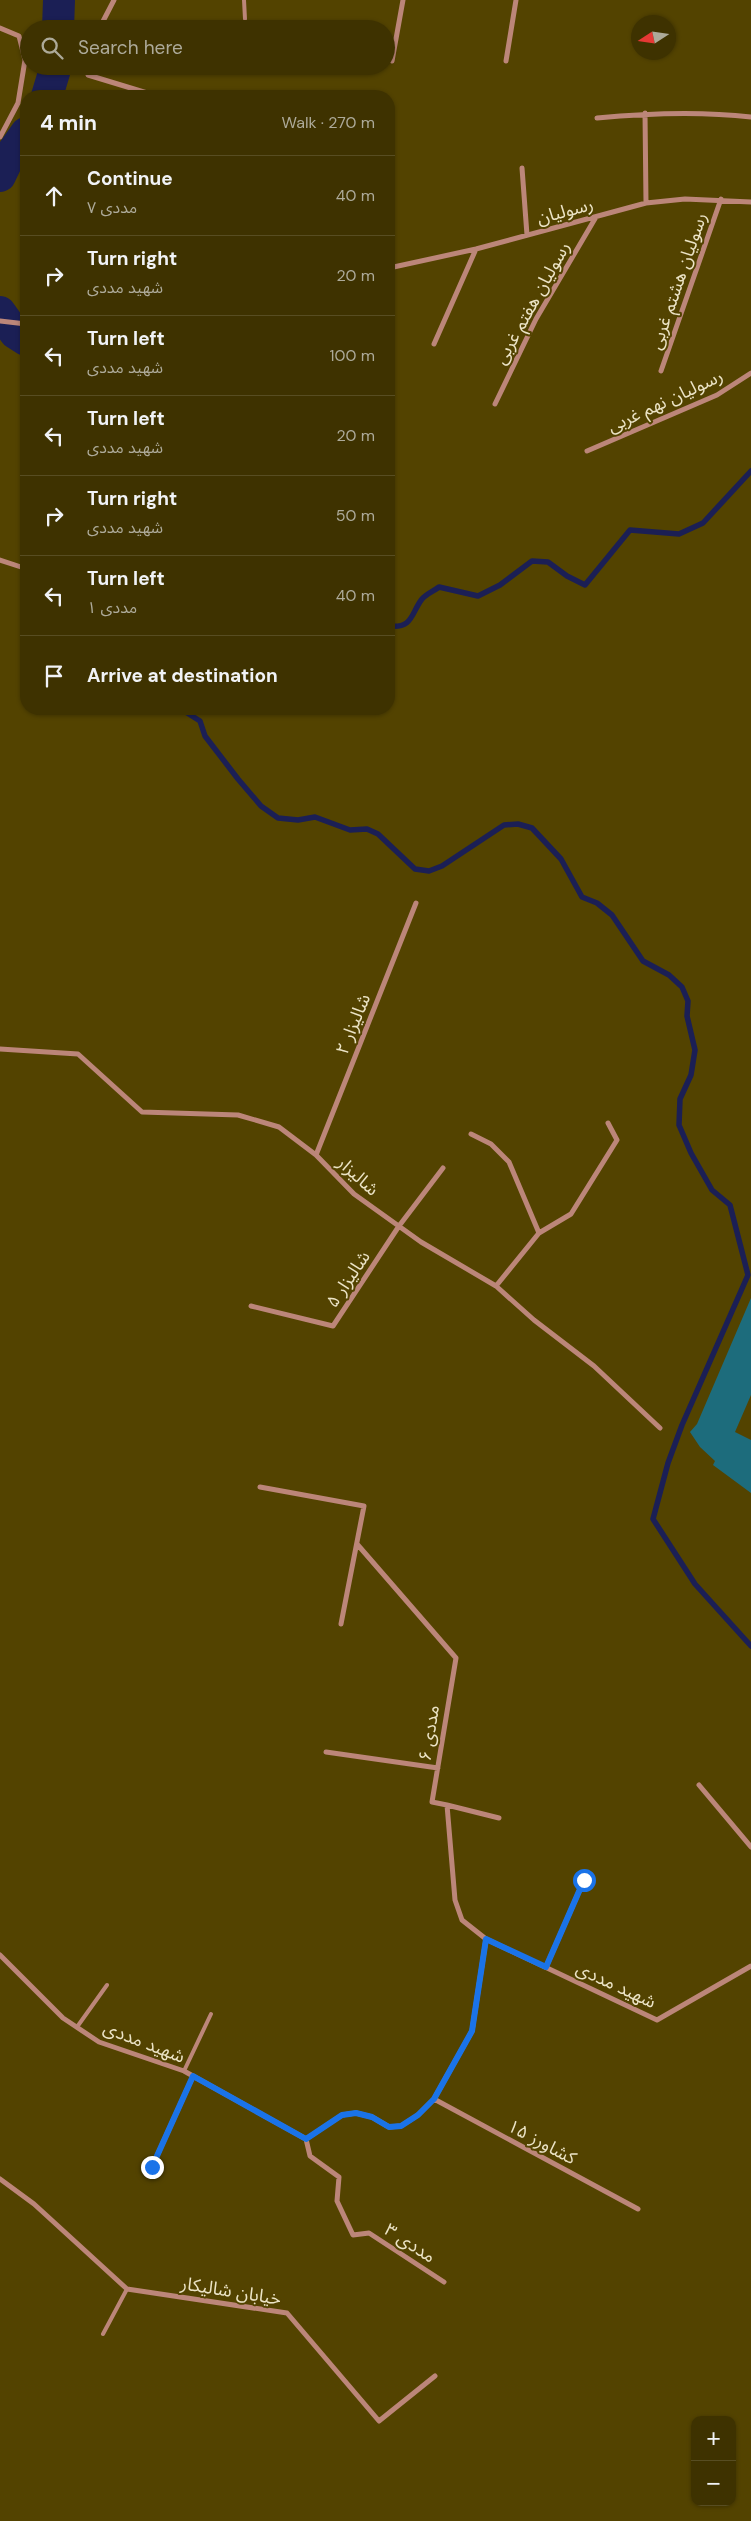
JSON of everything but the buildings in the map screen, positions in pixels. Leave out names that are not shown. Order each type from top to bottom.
[{"type":"street","points":[[104,20],[114,0]]},
{"type":"street","points":[[395,44],[403,0]]},
{"type":"street","points":[[506,61],[516,0]]},
{"type":"street","points":[[0,28],[19,36],[20,40]]},
{"type":"street","points":[[20,90],[23,75]]},
{"type":"street","points":[[88,75],[137,90]]},
{"type":"street","points":[[0,137],[18,103],[20,91]]},
{"type":"street","points":[[645,113],[646,203]]},
{"type":"street","points":[[597,118],[645,113],[717,113],[751,118]]},
{"type":"street","points":[[522,168],[527,235]]},
{"type":"street","name":"رسولیان","points":[[395,267],[476,249],[646,203],[721,199],[751,202]]},
{"type":"street","name":"رسولیان هشتم غربی","points":[[661,371],[721,199]]},
{"type":"street","name":"رسولیان هفتم غربی","points":[[495,404],[536,318],[596,216]]},
{"type":"street","points":[[434,344],[476,249]]},
{"type":"street","points":[[0,322],[20,323]]},
{"type":"street","name":"رسولیان نهم غربی","points":[[587,451],[717,395],[751,373]]},
{"type":"street","points":[[0,560],[20,567]]},
{"type":"street","name":"شالیزار ۲","points":[[316,1155],[416,903]]},
{"type":"street","name":"شالیزار","points":[[0,1049],[78,1054],[142,1112],[238,1115],[279,1127],[316,1155],[354,1194],[421,1242],[496,1286],[534,1320],[594,1366],[660,1428]]},
{"type":"street","points":[[496,1286],[538,1233],[571,1214],[617,1140],[608,1124]]},
{"type":"street","points":[[471,1134],[491,1144],[508,1162],[538,1233]]},
{"type":"street","points":[[399,1226],[443,1168]]},
{"type":"street","name":"شالیزار ۵","points":[[251,1306],[333,1326],[399,1226]]},
{"type":"street","points":[[260,1487],[364,1506],[341,1624]]},
{"type":"street","name":"مددی ۶","points":[[357,1544],[456,1658],[432,1802],[448,1805]]},
{"type":"street","points":[[326,1752],[438,1768]]},
{"type":"street","points":[[699,1785],[751,1847]]},
{"type":"street","points":[[306,2139],[342,2115],[356,2113],[372,2117],[389,2127],[401,2126],[418,2115],[434,2099],[472,2031],[486,1939],[462,1920],[455,1900],[448,1805],[499,1818]]},
{"type":"street","points":[[546,1967],[584,1880]]},
{"type":"street","name":"شهید مددی","points":[[486,1939],[657,2020],[751,1966]]},
{"type":"street","name":"شهید مددی","points":[[0,1955],[64,2018],[100,2042],[184,2071],[306,2139]]},
{"type":"street","points":[[152,2167],[193,2076]]},
{"type":"street","name":"کشاورز ۱۵","points":[[434,2099],[638,2209]]},
{"type":"street","name":"مددی ۳","points":[[306,2139],[310,2156],[339,2177],[337,2201],[353,2235],[369,2233],[444,2282]]},
{"type":"street","points":[[0,2179],[34,2204],[127,2289]]},
{"type":"street","name":"خیابان شالیکار","points":[[127,2289],[288,2313],[380,2421],[435,2376]]},
{"type":"lane","points":[[244,0],[244,19]]},
{"type":"lane","points":[[77,2027],[107,1985]]},
{"type":"lane","points":[[184,2071],[211,2014]]},
{"type":"lane","points":[[103,2334],[127,2289]]},
{"type":"waterway","points":[[58,20],[59,0]]},
{"type":"waterway","points":[[49,90],[53,75]]},
{"type":"waterway","points":[[0,176],[9,157],[20,141]]},
{"type":"waterway","points":[[0,312],[15,333],[20,336]]},
{"type":"waterway","points":[[395,626],[403,625],[407,622],[422,599],[439,587],[478,596],[500,585],[532,561],[548,562],[567,576],[585,585],[630,530],[679,534],[703,523],[751,471]]},
{"type":"waterway","points":[[190,715],[200,721],[205,736],[238,779],[261,806],[278,818],[298,820],[315,817],[350,830],[367,829],[378,834],[415,869],[429,871],[442,866],[504,825],[518,824],[532,828],[561,859],[582,897],[597,903],[612,915],[643,961],[669,975],[682,987],[688,1001],[687,1016],[695,1050],[691,1075],[680,1099],[679,1125],[691,1153],[712,1190],[730,1205],[748,1275],[682,1425],[668,1463],[653,1519],[695,1584],[751,1646]]},
{"type":"route","points":[[152,2167],[193,2076],[306,2139],[342,2115],[356,2113],[372,2117],[389,2127],[401,2126],[418,2115],[434,2099],[472,2031],[486,1939],[546,1967],[584,1880]]}]
